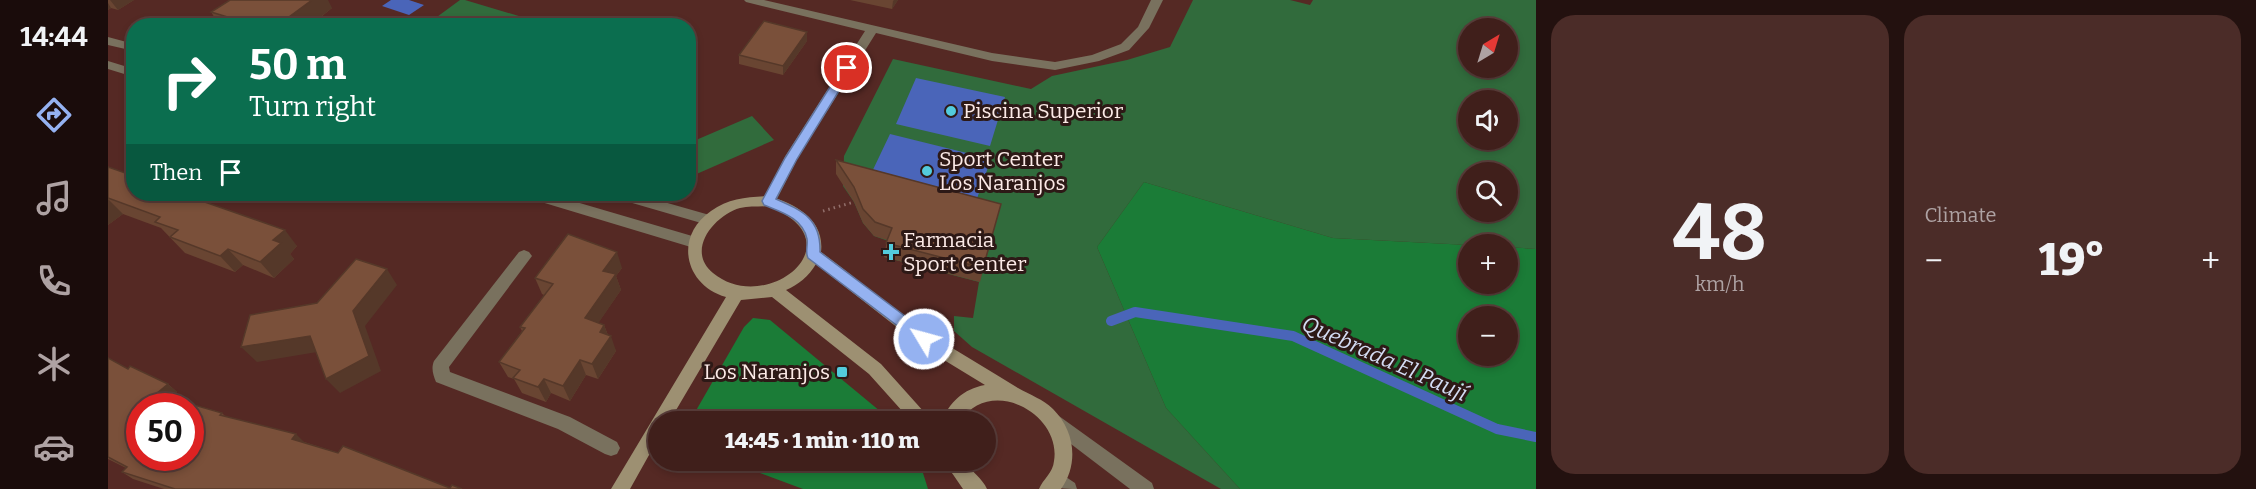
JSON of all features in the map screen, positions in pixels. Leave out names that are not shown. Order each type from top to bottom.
[{"type":"main road","points":[[769,201],[798,214],[808,226],[814,240],[813,254],[807,267],[797,279],[776,291],[753,294],[737,293],[721,288],[702,274],[698,268],[694,255],[694,242],[699,230],[717,213],[738,204],[769,201]]},
{"type":"main road","points":[[813,254],[927,342],[1012,393],[1040,407],[1058,427],[1064,449],[1064,460],[1054,487]]},
{"type":"main road","points":[[776,291],[875,369],[914,411]]},
{"type":"main road","points":[[666,411],[737,293]]},
{"type":"main road","points":[[956,411],[958,407],[977,395],[988,392],[1012,393]]},
{"type":"main road","points":[[620,489],[648,441]]},
{"type":"main road","points":[[960,471],[967,481],[978,489]]},
{"type":"street","points":[[750,0],[992,57],[1055,66],[1095,58],[1125,47],[1143,28],[1157,0]]},
{"type":"street","points":[[769,201],[791,158],[873,28]]},
{"type":"street","points":[[108,41],[126,46]]},
{"type":"street","points":[[108,65],[126,71]]},
{"type":"street","points":[[556,201],[694,242]]},
{"type":"street","points":[[644,201],[708,220]]},
{"type":"street","points":[[524,256],[440,366],[442,377],[564,423],[611,448]]},
{"type":"street","points":[[1051,418],[1145,489]]},
{"type":"path","points":[[819,212],[854,201]]},
{"type":"green space","points":[[460,0],[465,0],[525,18],[436,18]]},
{"type":"green space","points":[[1193,0],[1290,0],[1310,5],[1313,0],[1536,0],[1536,249],[1518,248],[1518,234],[1458,234],[1458,244],[1333,238],[1144,182],[1097,247],[1166,408],[1240,489],[1221,489],[972,347],[954,331],[954,316],[973,318],[979,282],[884,257],[891,242],[874,236],[863,223],[854,202],[843,186],[844,156],[893,59],[1031,89],[1052,76],[1127,60],[1170,47]]},
{"type":"green space","points":[[752,116],[774,140],[696,174],[696,140]]},
{"type":"green space","points":[[1144,182],[1333,238],[1458,244],[1458,294],[1518,294],[1518,248],[1536,249],[1536,489],[1240,489],[1166,408],[1097,247]]},
{"type":"green space","points":[[753,318],[770,320],[880,411],[696,411],[744,327]]},
{"type":"green space","points":[[755,471],[922,471],[928,489],[803,489]]},
{"type":"water","points":[[391,0],[409,0],[424,5],[409,15],[382,6]]},
{"type":"water","name":"Piscina Superior","points":[[916,78],[1005,97],[990,146],[896,124]]},
{"type":"water","points":[[890,134],[991,159],[975,204],[870,176]]},
{"type":"building","points":[[230,0],[312,0],[288,18],[231,18],[211,12]]},
{"type":"building","points":[[764,21],[807,32],[783,66],[739,55]]},
{"type":"building","points":[[836,160],[1001,204],[983,268],[886,243],[892,228],[875,222],[863,209],[854,187]]},
{"type":"building","points":[[108,167],[126,173],[126,201],[202,201],[285,230],[273,240],[281,243],[260,262],[228,249],[220,256],[170,237],[178,230],[155,222],[160,217],[108,198]]},
{"type":"building","points":[[568,234],[617,252],[603,271],[616,274],[585,318],[604,325],[600,332],[611,336],[592,364],[580,360],[563,386],[544,379],[538,387],[513,378],[520,370],[499,362],[525,328],[520,327],[553,284],[535,278]]},
{"type":"building","points":[[356,259],[387,269],[353,311],[369,356],[326,379],[310,336],[241,347],[250,315],[317,303]]},
{"type":"building","points":[[108,358],[128,369],[130,366],[168,384],[157,393],[126,393],[126,466],[108,457]]},
{"type":"building","points":[[204,408],[222,413],[220,415],[296,434],[292,439],[338,453],[343,446],[450,488],[452,485],[462,489],[175,489],[122,472],[126,468],[126,471],[204,471]]},
{"type":"waterway","name":"Quebrada El Paují","points":[[1111,321],[1135,312],[1293,336],[1497,429],[1536,437]]},
{"type":"place","name":"Piscina Superior","points":[[951,111]]},
{"type":"place","name":"Sport Center Los Naranjos","points":[[927,171]]},
{"type":"place","name":"Farmacia Sport Center","points":[[891,252]]},
{"type":"place","name":"Los Naranjos","points":[[842,372]]},
{"type":"route","points":[[847,68],[791,158],[769,201],[798,214],[808,226],[814,240],[813,254],[924,339]]}]
